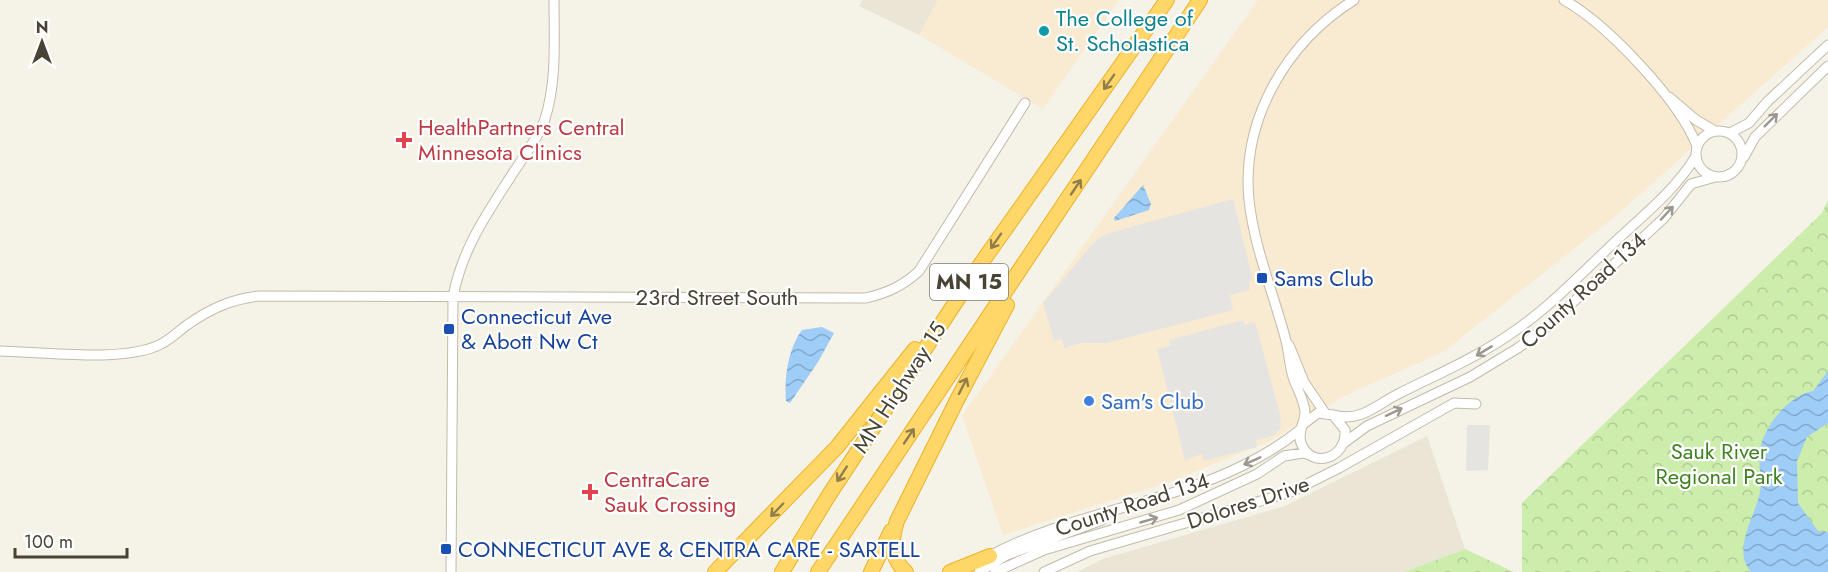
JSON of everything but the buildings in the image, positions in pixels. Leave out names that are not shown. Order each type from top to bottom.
[{"type":"highway","name":"MN Highway 15","points":[[782,572],[829,495],[982,262],[1167,0]]},
{"type":"highway","name":"MN Highway 15","points":[[818,572],[1200,0]]},
{"type":"highway","points":[[871,572],[975,364],[1053,221]]},
{"type":"highway","points":[[715,572],[837,447],[982,262]]},
{"type":"highway","points":[[906,572],[895,556],[892,542],[897,521],[914,488]]},
{"type":"highway","points":[[950,572],[990,556]]},
{"type":"street","points":[[451,572],[453,297],[460,264],[474,233],[532,146],[544,120],[553,68],[554,0]]},
{"type":"street","points":[[1286,340],[1304,382],[1345,430],[1344,443],[1335,454],[1329,457],[1314,457],[1301,443],[1301,427],[1305,413],[1254,230],[1249,200],[1253,136],[1274,83],[1287,62],[1318,26],[1354,0]]},
{"type":"street","points":[[1564,0],[1608,32],[1662,92],[1692,132],[1703,170],[1715,177],[1730,174],[1738,167],[1755,137],[1828,66]]},
{"type":"street","points":[[1730,133],[1749,123],[1767,102],[1828,45]]},
{"type":"street","points":[[1662,92],[1696,120],[1715,130],[1730,133],[1739,141],[1742,149],[1738,167]]},
{"type":"street","name":"23rd Street South","points":[[0,351],[111,354],[141,351],[162,344],[215,307],[260,296],[866,298],[880,295],[907,282],[919,271],[1025,103]]},
{"type":"street","points":[[1696,151],[1707,133],[1715,130]]},
{"type":"street","name":"County Road 134","points":[[1329,414],[1344,418],[1361,416],[1395,395],[1466,362],[1517,330],[1543,309],[1656,204],[1682,177],[1696,151]]},
{"type":"street","name":"County Road 134","points":[[1344,443],[1367,426],[1470,377],[1518,348],[1543,330],[1664,218],[1691,184],[1715,177]]},
{"type":"street","name":"Dolores Drive","points":[[1044,572],[1090,551],[1291,492],[1339,468],[1454,403],[1476,404]]},
{"type":"street","points":[[1301,427],[1312,415],[1329,414]]},
{"type":"street","name":"County Road 134","points":[[960,572],[1044,532],[1183,490],[1264,455],[1301,427]]},
{"type":"street","name":"County Road 134","points":[[995,572],[1044,550],[1179,510],[1257,474],[1284,456],[1303,453],[1314,457]]},
{"type":"street","points":[[979,572],[1007,555],[1079,530],[1134,506]]},
{"type":"shaded area","points":[[863,0],[938,0],[919,35],[859,6]]},
{"type":"shaded area","points":[[938,0],[1119,0],[1043,109],[919,35]]},
{"type":"shaded area","points":[[1258,0],[1828,0],[1828,27],[1617,215],[1443,352],[1344,396],[1270,441],[1175,480],[1003,535],[962,416]]},
{"type":"shaded area","points":[[1233,199],[1253,280],[1249,282],[1250,290],[1230,295],[1233,310],[1107,343],[1081,343],[1064,348],[1062,339],[1054,341],[1043,303],[1096,240],[1109,233]]},
{"type":"shaded area","points":[[1243,320],[1245,325],[1255,322],[1281,418],[1280,429],[1273,436],[1256,440],[1257,447],[1204,461],[1202,454],[1185,460],[1157,349],[1171,346],[1169,340]]},
{"type":"shaded area","points":[[1467,425],[1490,425],[1488,470],[1466,471]]},
{"type":"shaded area","points":[[1427,436],[1465,549],[1404,572],[1077,572],[1103,559],[1285,506]]},
{"type":"green space","name":"Sauk River Regional Park","points":[[1828,200],[1828,572],[1522,572],[1522,503],[1822,213]]},
{"type":"green space","points":[[1465,549],[1514,572],[1404,572]]},
{"type":"water","points":[[1143,185],[1151,204],[1149,210],[1115,221],[1114,218]]},
{"type":"water","points":[[822,327],[834,333],[818,362],[790,403],[786,401],[786,383],[793,346],[802,330]]},
{"type":"water","points":[[1828,371],[1828,423],[1807,437],[1797,461],[1798,503],[1818,531],[1828,532],[1828,572],[1751,572],[1745,563],[1743,553],[1746,532],[1760,492],[1762,441],[1779,413],[1795,399],[1813,391]]},
{"type":"place","name":"The College of St. Scholastica","points":[[1044,31]]},
{"type":"place","name":"HealthPartners Central Minnesota Clinics","points":[[404,140]]},
{"type":"place","name":"Sams Club","points":[[1262,278]]},
{"type":"place","name":"Connecticut Ave & Abott Nw Ct","points":[[449,329]]},
{"type":"place","name":"Sam's Club","points":[[1089,401]]},
{"type":"place","name":"CentraCare Sauk Crossing","points":[[590,492]]},
{"type":"place","name":"CONNECTICUT AVE & CENTRA CARE - SARTELL","points":[[446,549]]}]
